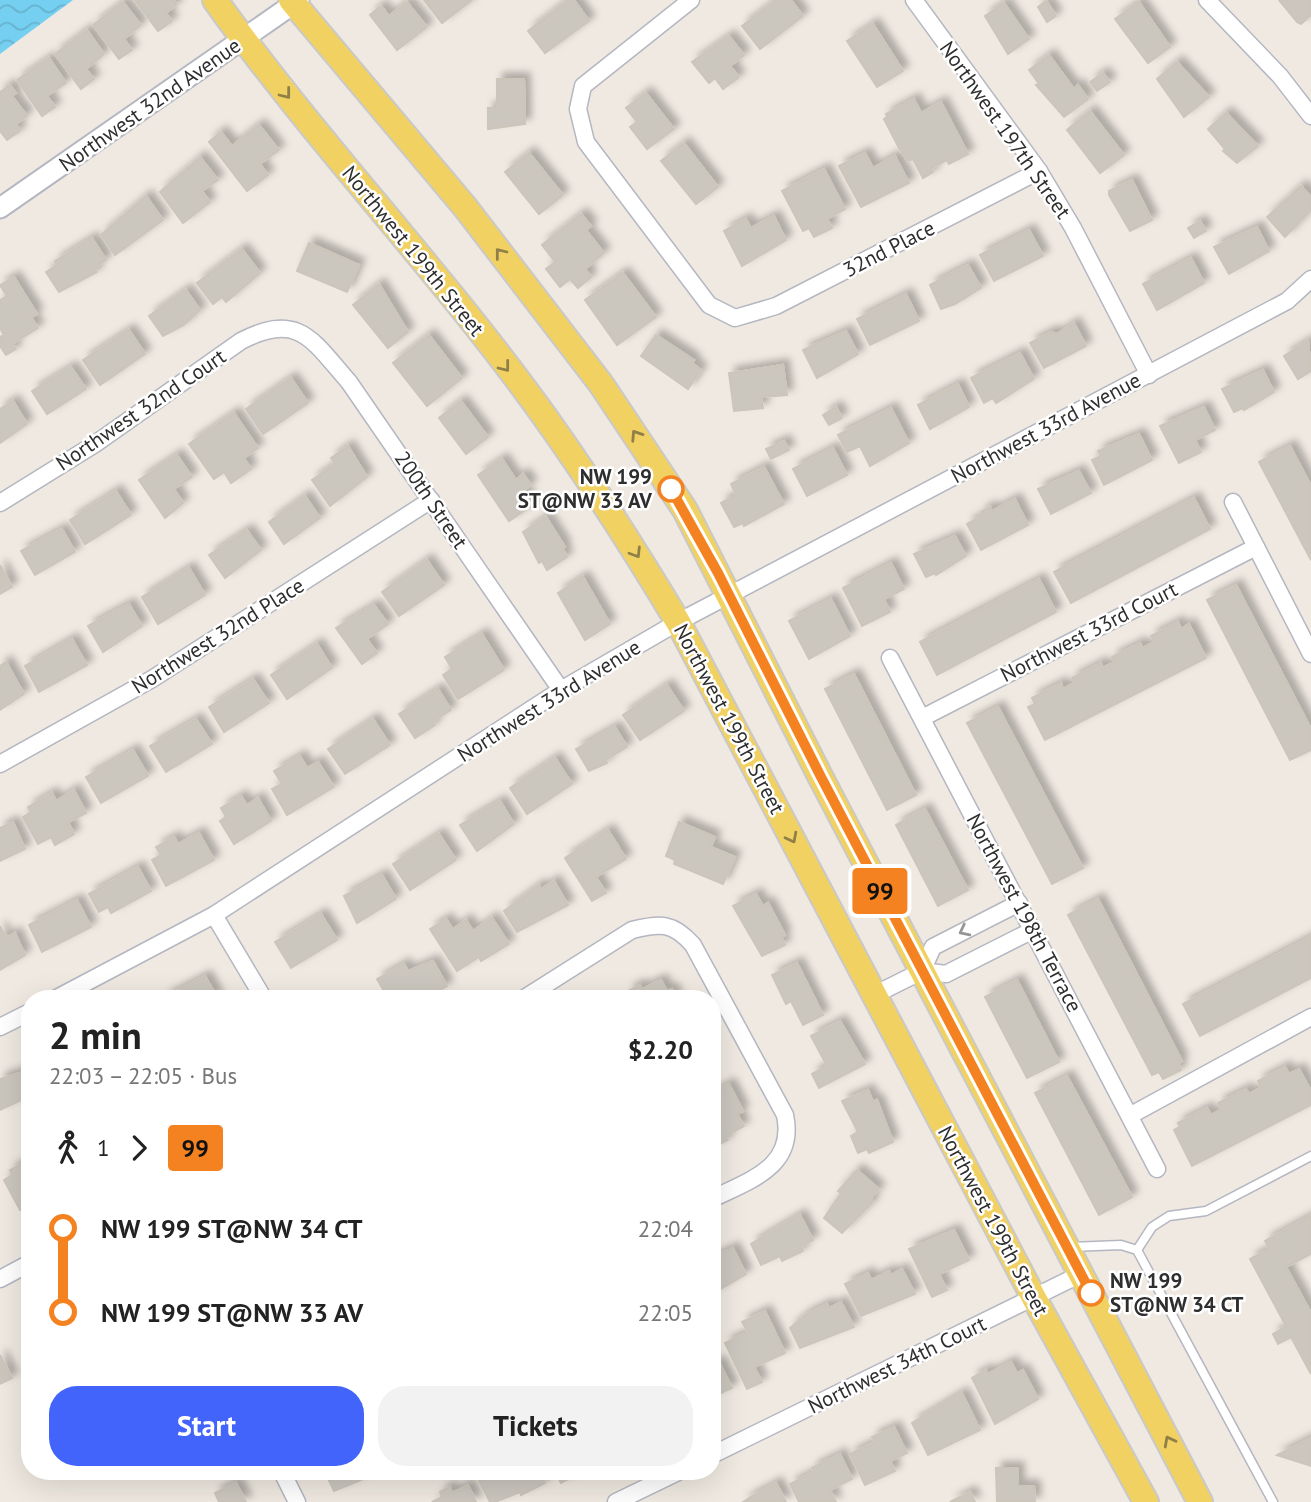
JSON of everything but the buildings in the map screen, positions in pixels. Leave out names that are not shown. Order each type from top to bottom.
[{"type":"main road","name":"Northwest 199th Street","points":[[215,0],[544,416],[634,549],[678,622],[1034,1298],[1146,1502]]},
{"type":"main road","points":[[295,1],[465,207],[601,383],[685,510],[1200,1502]]},
{"type":"street","name":"32nd Place","points":[[691,0],[583,86],[578,109],[586,142],[709,305],[735,318],[776,306],[1039,171]]},
{"type":"street","name":"Northwest 197th Street","points":[[914,0],[1039,171],[1073,228],[1149,374]]},
{"type":"street","points":[[1207,0],[1280,76],[1311,116]]},
{"type":"street","name":"Northwest 32nd Avenue","points":[[0,208],[244,40],[295,1]]},
{"type":"street","name":"Northwest 33rd Avenue","points":[[72,990],[214,915],[561,690],[678,622],[1287,301],[1311,279]]},
{"type":"street","name":"200th Street","points":[[285,326],[312,341],[349,382],[561,690]]},
{"type":"street","name":"Northwest 32nd Court","points":[[0,503],[95,444],[241,341],[263,330],[285,326]]},
{"type":"street","name":"Northwest 32nd Place","points":[[0,764],[152,680],[431,500]]},
{"type":"street","points":[[1233,502],[1311,654]]},
{"type":"street","name":"Northwest 33rd Court","points":[[922,718],[1256,547]]},
{"type":"street","name":"Northwest 198th Terrace","points":[[890,658],[1157,1169]]},
{"type":"street","points":[[922,971],[933,947],[1019,903]]},
{"type":"street","points":[[214,915],[259,990]]},
{"type":"street","points":[[537,990],[632,930],[652,925],[680,930],[692,945],[717,990]]},
{"type":"street","points":[[874,995],[922,971],[946,974],[1033,930]]},
{"type":"street","points":[[721,997],[786,1115],[789,1134],[785,1148],[775,1164],[721,1194]]},
{"type":"street","points":[[0,1027],[21,1016]]},
{"type":"street","points":[[1131,1115],[1311,1017]]},
{"type":"street","points":[[0,1279],[21,1268]]},
{"type":"street","name":"Northwest 34th Court","points":[[721,1451],[1081,1274]]},
{"type":"street","points":[[286,1480],[297,1502]]},
{"type":"street","points":[[616,1502],[661,1480]]},
{"type":"lane","points":[[1137,1250],[1152,1227],[1169,1216],[1206,1211],[1311,1156]]},
{"type":"lane","points":[[1067,1247],[1121,1245],[1137,1250],[1273,1502]]},
{"type":"water","points":[[0,0],[73,0],[0,54]]},
{"type":"bus line","name":"99","points":[[671,489],[718,573],[820,775],[1091,1293]]},
{"type":"place","name":"NW 199 ST@NW 33 AV","points":[[671,489]]},
{"type":"place","name":"NW 199 ST@NW 34 CT","points":[[1091,1293]]}]
